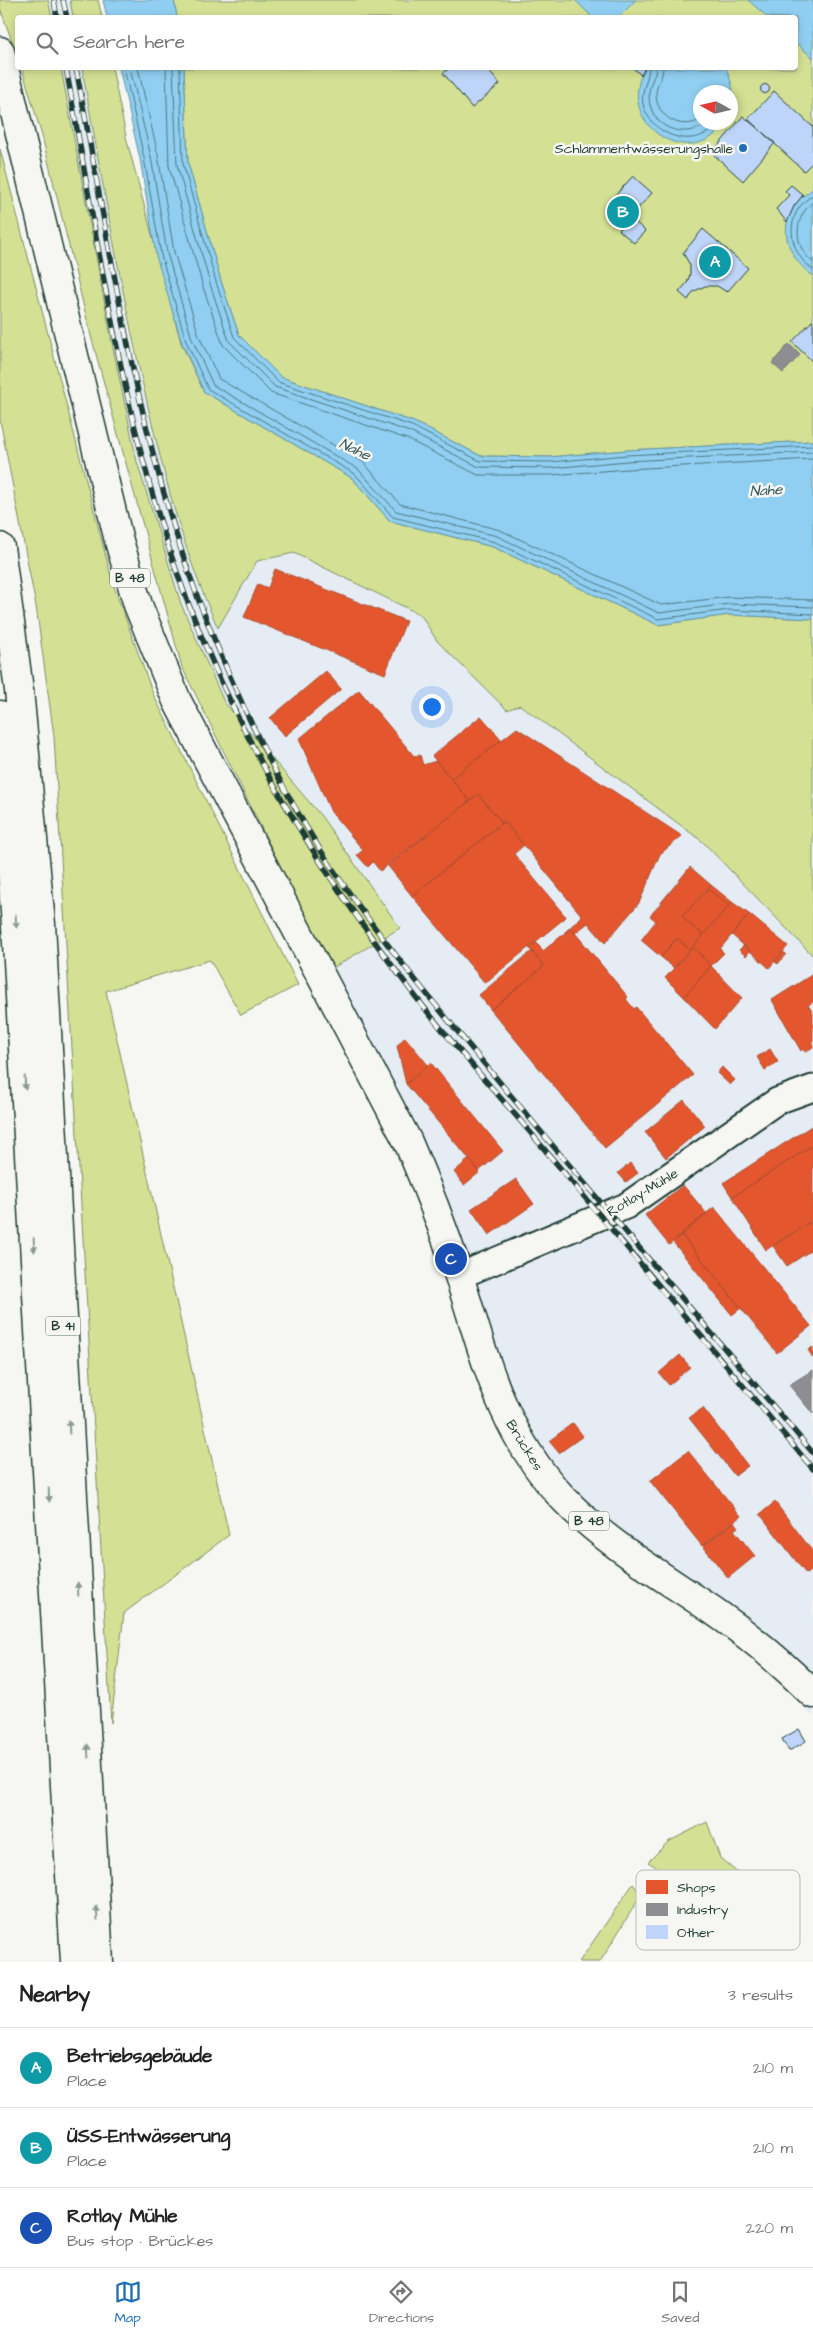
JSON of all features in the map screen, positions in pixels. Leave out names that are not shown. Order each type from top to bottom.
[{"type":"main road","name":"Brückes","points":[[0,51],[119,541],[138,605],[177,701],[408,1142],[427,1186],[459,1276],[489,1371],[516,1436],[561,1496],[617,1544],[764,1649],[813,1694]]},
{"type":"main road","name":"B 41","points":[[0,547],[20,690],[41,924],[100,1962]]},
{"type":"main road","name":"B 41","points":[[0,715],[17,936],[75,1962]]},
{"type":"street","name":"Rotlay-Mühle","points":[[459,1276],[626,1206],[777,1100],[813,1088]]},
{"type":"shaded area","points":[[49,0],[70,0],[73,15],[52,15]]},
{"type":"shaded area","points":[[61,70],[82,70],[131,340],[178,523],[203,596],[218,627],[257,561],[294,553],[421,615],[437,641],[703,842],[813,956],[813,1716],[727,1635],[543,1495],[520,1467],[502,1433],[438,1248],[402,1158],[309,983],[370,946],[224,702],[181,604],[137,462],[113,348]],"holes":[[[297,789],[321,816],[399,929],[390,934]]]},
{"type":"green space","points":[[0,0],[48,0],[52,15],[15,15],[15,49],[0,8]]},
{"type":"green space","points":[[70,0],[98,0],[102,15],[73,15]]},
{"type":"green space","points":[[174,0],[813,0],[813,441],[627,450],[550,457],[481,456],[414,422],[281,377],[239,335],[221,281],[188,163],[184,70],[798,70],[798,15],[176,15]]},
{"type":"green space","points":[[23,70],[61,70],[113,348],[137,462],[181,604],[224,702],[321,816],[400,928],[331,969],[182,667],[91,336],[42,136]]},
{"type":"green space","points":[[82,70],[112,70],[127,141],[181,343],[204,392],[352,478],[390,521],[493,547],[658,625],[729,615],[813,619],[813,956],[703,842],[520,705],[507,710],[437,641],[421,615],[294,553],[257,561],[218,628],[188,551],[171,499],[157,446],[122,288]]},
{"type":"green space","points":[[0,149],[113,584],[153,694],[298,985],[241,1015],[210,960],[106,991],[229,1535],[124,1613],[111,1723],[54,736],[36,606],[0,420]]},
{"type":"green space","points":[[707,1822],[720,1858],[734,1870],[661,1870],[648,1862],[668,1842]]},
{"type":"green space","points":[[633,1884],[636,1888],[636,1903],[600,1962],[579,1962]]},
{"type":"water","points":[[103,0],[174,0],[177,15],[107,15]]},
{"type":"water","points":[[575,0],[636,0],[621,15],[590,15]]},
{"type":"water","points":[[748,0],[811,0],[813,2],[813,58],[798,45],[798,15],[765,15]]},
{"type":"water","name":"Nahe","points":[[119,70],[184,70],[188,163],[221,281],[239,335],[281,377],[414,422],[481,456],[550,457],[627,450],[813,441],[813,619],[729,615],[658,625],[493,547],[390,521],[352,478],[204,392],[182,343],[156,256],[140,159]]},
{"type":"water","points":[[644,70],[727,70],[732,85],[693,85],[693,130],[718,130],[710,138],[694,144],[676,143],[660,136],[647,123],[639,107],[638,89]]},
{"type":"water","points":[[813,189],[813,276],[794,256],[788,244],[786,232],[792,209],[801,198]]},
{"type":"building: Shops","points":[[275,569],[406,621],[385,674],[244,617],[258,584],[268,588]]},
{"type":"building: Shops","points":[[326,671],[341,689],[285,736],[270,718]]},
{"type":"building: Shops","points":[[359,690],[414,756],[420,755],[423,765],[436,761],[470,801],[380,871],[373,862],[368,867],[357,855],[363,850],[331,812],[299,739]]},
{"type":"building: Shops","points":[[481,716],[502,740],[451,779],[432,756]]},
{"type":"building: Shops","points":[[517,728],[682,836],[660,854],[639,903],[605,943],[588,923],[575,933],[571,928],[564,933],[582,916],[504,821],[502,823],[478,794],[470,801],[451,779]]},
{"type":"building: Shops","points":[[478,794],[502,823],[412,896],[388,866]]},
{"type":"building: Shops","points":[[504,821],[524,845],[514,854],[566,917],[485,983],[412,896]]},
{"type":"building: Shops","points":[[690,867],[711,885],[682,917],[703,935],[690,950],[677,938],[661,957],[641,940],[656,921],[650,916]]},
{"type":"building: Shops","points":[[711,885],[732,902],[729,906],[708,889]]},
{"type":"building: Shops","points":[[708,889],[729,906],[703,935],[682,917]]},
{"type":"building: Shops","points":[[732,902],[749,914],[720,949],[724,953],[711,966],[693,947]]},
{"type":"building: Shops","points":[[749,914],[788,946],[769,968],[732,935]]},
{"type":"building: Shops","points":[[571,928],[628,997],[626,999],[634,1009],[636,1007],[693,1075],[605,1148],[491,1010],[544,966],[529,948],[536,942],[543,951]]},
{"type":"building: Shops","points":[[677,938],[690,950],[674,968],[661,957]]},
{"type":"building: Shops","points":[[744,945],[750,951],[746,956],[739,950]]},
{"type":"building: Shops","points":[[693,947],[711,966],[684,997],[665,978]]},
{"type":"building: Shops","points":[[532,951],[544,966],[491,1010],[479,995]]},
{"type":"building: Shops","points":[[783,952],[786,954],[778,964],[775,962]]},
{"type":"building: Shops","points":[[711,966],[742,998],[715,1029],[684,997]]},
{"type":"building: Shops","points":[[813,974],[813,1002],[808,1005],[813,1013],[813,1047],[805,1052],[803,1049],[801,1051],[772,1000]]},
{"type":"building: Shops","points":[[405,1037],[428,1065],[406,1084],[397,1046]]},
{"type":"building: Shops","points":[[770,1049],[778,1062],[765,1070],[757,1057]]},
{"type":"building: Shops","points":[[431,1063],[503,1151],[479,1171],[406,1084]]},
{"type":"building: Shops","points":[[722,1067],[735,1080],[730,1085],[717,1073]]},
{"type":"building: Shops","points":[[684,1100],[705,1126],[666,1158],[645,1132]]},
{"type":"building: Shops","points":[[813,1125],[813,1145],[732,1197],[723,1183]]},
{"type":"building: Shops","points":[[813,1145],[813,1220],[766,1250],[732,1197]]},
{"type":"building: Shops","points":[[469,1159],[480,1172],[464,1185],[454,1172]]},
{"type":"building: Shops","points":[[630,1163],[638,1173],[626,1182],[618,1173]]},
{"type":"building: Shops","points":[[516,1179],[534,1204],[489,1235],[471,1209]]},
{"type":"building: Shops","points":[[683,1185],[707,1214],[669,1245],[645,1215]]},
{"type":"building: Shops","points":[[714,1207],[811,1326],[777,1353],[681,1234]]},
{"type":"building: Shops","points":[[810,1222],[813,1226],[813,1249],[787,1266],[773,1246]]},
{"type":"building: Shops","points":[[681,1234],[741,1308],[732,1315],[673,1242]]},
{"type":"building: Shops","points":[[813,1347],[813,1358],[808,1350]]},
{"type":"building: Shops","points":[[680,1355],[690,1367],[669,1385],[659,1373]]},
{"type":"building: Shops","points":[[703,1408],[748,1466],[735,1476],[689,1418]]},
{"type":"building: Shops","points":[[573,1423],[583,1436],[559,1453],[549,1441]]},
{"type":"building: Shops","points":[[688,1451],[741,1516],[702,1546],[650,1481]]},
{"type":"building: Shops","points":[[775,1502],[813,1552],[813,1569],[806,1574],[760,1514]]},
{"type":"building: Shops","points":[[734,1522],[738,1527],[734,1530],[755,1556],[728,1578],[703,1546]]},
{"type":"building: Industry","points":[[789,344],[800,355],[783,373],[772,363]]},
{"type":"building: Industry","points":[[813,1370],[813,1414],[789,1385]]},
{"type":"building: Other","points":[[447,70],[488,70],[500,84],[472,108],[443,73]]},
{"type":"building: Other","points":[[635,70],[644,70],[641,75]]},
{"type":"building: Other","points":[[765,84],[770,89],[765,94],[760,89]]},
{"type":"building: Other","points":[[774,91],[813,127],[813,162],[804,171],[748,119]]},
{"type":"building: Other","name":"Schlammentwässerungshalle","points":[[743,116],[775,143],[743,181],[712,153],[731,130],[738,130],[738,122]]},
{"type":"building: Other","points":[[633,176],[652,193],[630,217],[645,231],[634,243],[619,230],[624,224],[605,207]]},
{"type":"building: Other","points":[[791,185],[803,195],[794,206],[787,222],[776,209],[789,195],[785,191]]},
{"type":"building: Other","points":[[703,229],[748,268],[727,292],[717,286],[705,286],[693,292],[688,300],[679,292],[687,283],[690,274],[690,265],[683,253]]},
{"type":"building: Other","points":[[813,322],[813,362],[792,342]]},
{"type":"building: Other","points":[[799,1729],[806,1741],[789,1751],[782,1739]]},
{"type":"railway","points":[[54,0],[56,15]]},
{"type":"railway","points":[[63,0],[66,15]]},
{"type":"railway","points":[[66,70],[115,337],[129,404],[146,470],[165,536],[187,600],[208,653],[257,754],[313,850],[343,896],[424,1007],[813,1469]]},
{"type":"railway","points":[[76,70],[126,337],[158,471],[199,601],[228,672],[281,781],[300,816],[341,881],[412,975],[537,1127],[813,1453]]},
{"type":"place","name":"Schlammentwässerungshalle","points":[[743,148]]},
{"type":"place","name":"ÜSS-Entwässerung","points":[[623,212]]},
{"type":"place","name":"Betriebsgebäude","points":[[715,262]]},
{"type":"place","name":"Rotlay Mühle","points":[[451,1259]]}]
